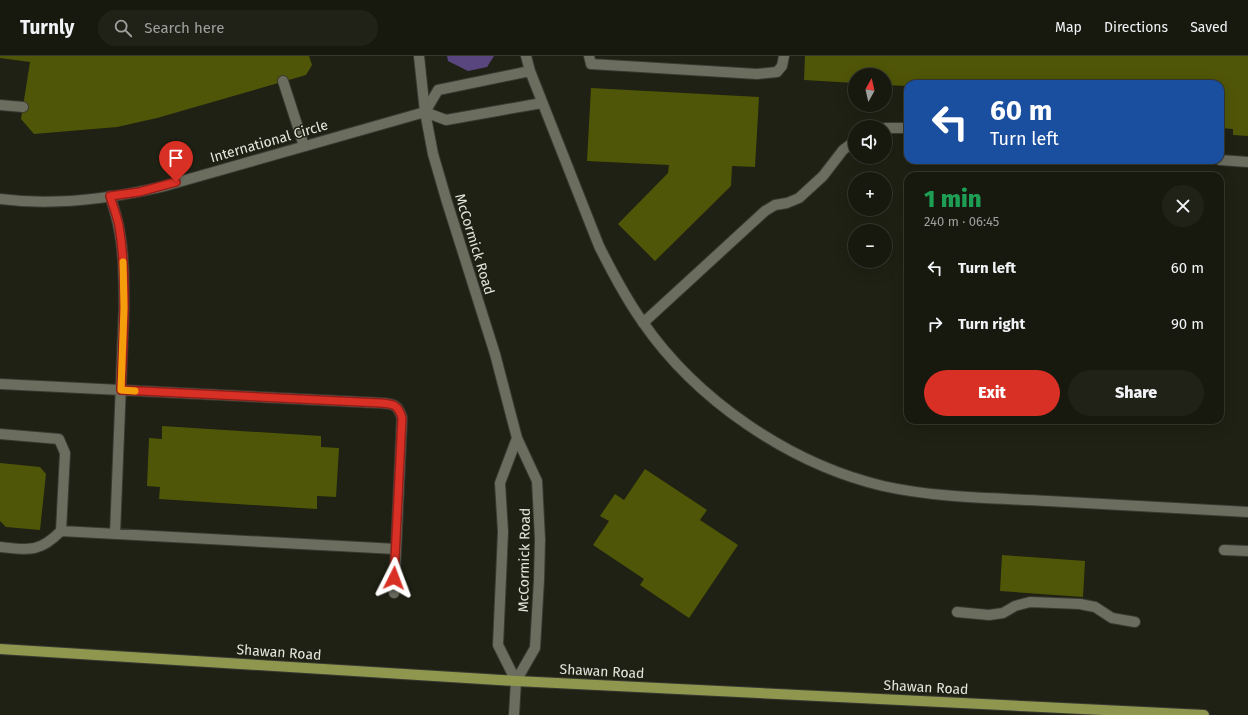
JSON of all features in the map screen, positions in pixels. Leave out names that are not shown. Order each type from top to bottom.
[{"type":"main road","name":"McCormick Road","points":[[419,56],[425,112],[433,154],[495,354],[517,438],[537,481],[540,539],[535,648],[516,681],[514,715]]},
{"type":"main road","points":[[526,56],[542,104],[599,246],[621,290],[643,323],[668,354],[686,373],[718,402],[744,422],[775,442],[804,457],[853,477],[884,486],[938,495],[1248,512]]},
{"type":"main road","points":[[589,56],[592,64],[623,61],[757,74],[777,72],[782,66],[784,56]]},
{"type":"main road","points":[[530,71],[438,90],[425,112],[446,120],[542,104]]},
{"type":"main road","points":[[283,81],[304,146]]},
{"type":"main road","points":[[0,105],[23,107]]},
{"type":"main road","name":"International Circle","points":[[0,199],[58,201],[110,196],[161,187],[425,112]]},
{"type":"main road","points":[[892,128],[904,128]]},
{"type":"main road","points":[[643,323],[766,212],[775,205],[787,203],[799,198],[823,176],[848,147]]},
{"type":"main road","points":[[1224,160],[1248,162]]},
{"type":"main road","points":[[110,196],[118,224],[122,248],[124,277],[115,534]]},
{"type":"main road","points":[[0,384],[380,403],[396,406],[400,411],[402,418],[394,593]]},
{"type":"main road","points":[[0,434],[59,439],[65,453],[61,531],[53,540],[43,546],[30,550],[0,547]]},
{"type":"main road","name":"McCormick Road","points":[[516,681],[498,645],[503,532],[500,483],[517,438]]},
{"type":"main road","points":[[61,531],[396,549]]},
{"type":"main road","points":[[1224,550],[1248,552]]},
{"type":"main road","points":[[957,612],[989,615],[1003,613],[1015,606],[1030,602],[1080,604],[1095,608],[1112,618],[1135,622]]},
{"type":"main road","name":"Shawan Road","points":[[0,649],[516,681],[1204,715]]},
{"type":"shaded area","points":[[447,56],[494,56],[487,67],[468,71],[448,61]]},
{"type":"building","points":[[0,56],[309,56],[312,65],[306,75],[157,118],[117,127],[34,134],[21,119],[30,62],[0,58]]},
{"type":"building","points":[[805,56],[1248,56],[1248,136],[1233,135],[1233,129],[1224,128],[1224,80],[904,80],[904,86],[892,85],[892,68],[848,68],[848,83],[804,80]]},
{"type":"building","points":[[591,88],[759,97],[755,167],[732,166],[731,186],[655,261],[618,224],[668,173],[669,165],[587,161]]},
{"type":"building","points":[[162,426],[321,436],[321,447],[339,448],[336,497],[317,496],[317,509],[159,499],[160,487],[147,486],[149,438],[162,439]]},
{"type":"building","points":[[0,463],[40,467],[46,474],[40,530],[6,527],[0,521]]},
{"type":"building","points":[[645,469],[707,510],[700,520],[738,545],[689,618],[640,585],[644,579],[593,545],[609,521],[600,516],[615,494],[624,500]]},
{"type":"building","points":[[1002,555],[1085,561],[1083,597],[1000,591]]},
{"type":"slow traffic","points":[[123,262],[124,308],[121,390],[135,391]]},
{"type":"route","points":[[176,182],[139,192],[110,196],[118,224],[122,248],[124,277],[121,390],[380,403],[396,406],[400,411],[402,418],[394,578]]}]
